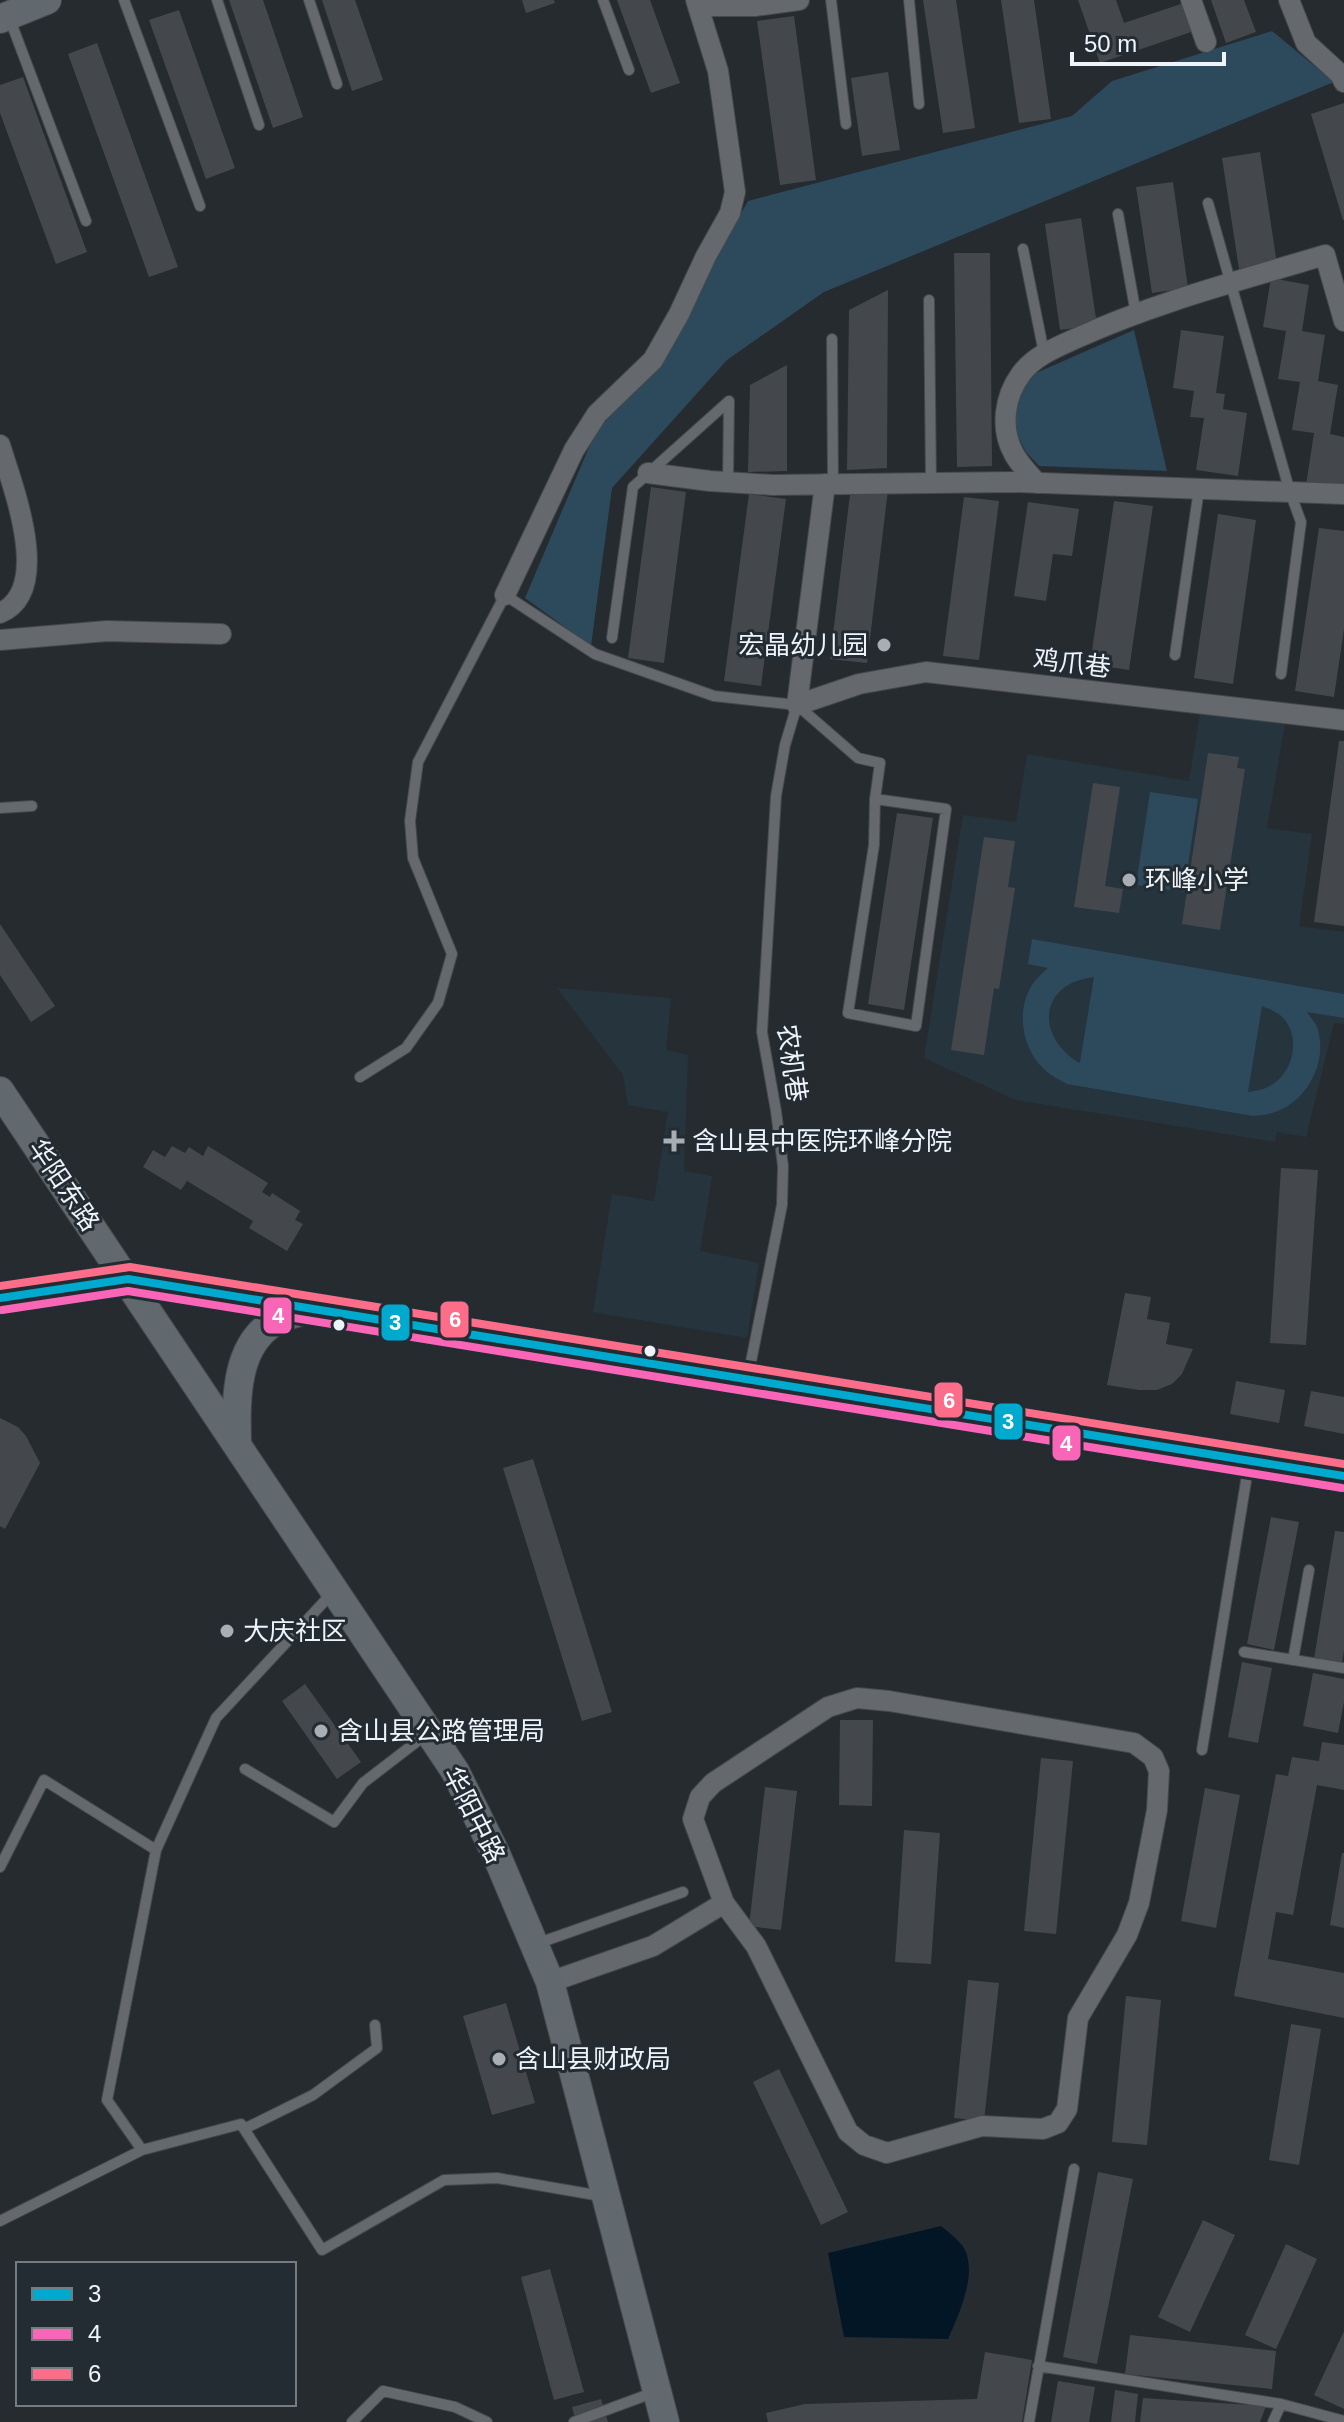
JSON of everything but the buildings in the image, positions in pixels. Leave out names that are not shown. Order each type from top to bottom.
[{"type":"main road","points":[[4,17],[47,0]]},
{"type":"main road","name":"华阳东路","points":[[0,1091],[128,1279]]},
{"type":"main road","points":[[0,1298],[128,1279],[1344,1476]]},
{"type":"main road","name":"华阳中路","points":[[128,1279],[455,1771],[496,1854],[550,1982],[665,2422]]},
{"type":"main road","points":[[237,1443],[236,1397],[250,1346],[260,1333],[279,1319],[312,1309]]},
{"type":"street","points":[[505,595],[574,450],[597,414],[653,360],[730,213],[735,192],[718,71],[697,3],[755,6],[799,0]]},
{"type":"street","points":[[1191,0],[1206,42]]},
{"type":"street","points":[[1289,0],[1306,43],[1340,74],[1344,82]]},
{"type":"street","points":[[1037,483],[1014,454],[1007,435],[1005,412],[1011,391],[1022,371],[1044,353],[1136,314],[1325,255],[1344,321]]},
{"type":"street","points":[[0,445],[25,530],[27,555],[23,586],[14,605],[0,613]]},
{"type":"street","points":[[648,473],[773,485],[1037,483],[1344,494]]},
{"type":"street","points":[[797,705],[829,484]]},
{"type":"street","points":[[0,640],[107,631],[221,634]]},
{"type":"street","name":"鸡爪巷","points":[[797,705],[859,684],[926,672],[1344,720]]},
{"type":"street","points":[[857,1698],[1134,1743],[1153,1757],[1159,1771],[1157,1810],[1139,1903],[1127,1935],[1078,2018],[1067,2109],[1058,2123],[1043,2129],[982,2126],[887,2153],[864,2145],[848,2132],[756,1946],[724,1903],[693,1819],[700,1797],[713,1783],[828,1707],[857,1698]]},
{"type":"street","points":[[550,1982],[653,1946],[724,1903]]},
{"type":"lane","points":[[124,0],[200,206]]},
{"type":"lane","points":[[217,0],[259,125]]},
{"type":"lane","points":[[309,0],[337,84]]},
{"type":"lane","points":[[603,0],[629,70]]},
{"type":"lane","points":[[831,0],[846,124]]},
{"type":"lane","points":[[909,0],[919,104]]},
{"type":"lane","points":[[4,17],[86,221]]},
{"type":"lane","points":[[1208,203],[1301,522],[1281,674]]},
{"type":"lane","points":[[1118,214],[1136,314]]},
{"type":"lane","points":[[1023,249],[1044,353]]},
{"type":"lane","points":[[929,300],[931,483]]},
{"type":"lane","points":[[829,484],[832,339]]},
{"type":"lane","points":[[612,638],[633,487],[729,401],[728,482]]},
{"type":"lane","points":[[1175,655],[1199,489]]},
{"type":"lane","points":[[360,1077],[406,1048],[438,1003],[452,954],[413,858],[410,821],[418,762],[505,595],[595,654],[714,696],[797,705],[858,758],[880,763],[875,799],[874,845],[848,1013],[916,1026],[946,809],[875,799]]},
{"type":"lane","name":"农机巷","points":[[748,1379],[782,1205],[781,1152],[762,1032],[776,796],[785,745],[797,705]]},
{"type":"lane","points":[[0,808],[32,806]]},
{"type":"lane","points":[[1202,1750],[1249,1461]]},
{"type":"lane","points":[[1293,1660],[1309,1570]]},
{"type":"lane","points":[[142,2150],[107,2100],[156,1850],[216,1718],[335,1590]]},
{"type":"lane","points":[[1244,1652],[1344,1668]]},
{"type":"lane","points":[[245,1769],[334,1822],[363,1783],[429,1732]]},
{"type":"lane","points":[[0,1867],[44,1780],[156,1850]]},
{"type":"lane","points":[[534,1944],[683,1892]]},
{"type":"lane","points":[[244,2129],[313,2095],[377,2048],[375,2025]]},
{"type":"lane","points":[[0,2221],[142,2150],[241,2124],[322,2250],[444,2180],[497,2178],[606,2196]]},
{"type":"lane","points":[[1029,2422],[1074,2169]]},
{"type":"lane","points":[[1038,2366],[1281,2404],[1344,2421]]},
{"type":"lane","points":[[352,2422],[383,2391],[455,2407],[487,2422]]},
{"type":"lane","points":[[574,2422],[657,2391]]},
{"type":"lane","points":[[1273,2422],[1281,2404]]},
{"type":"shaded area","points":[[1272,31],[1334,82],[824,292],[727,360],[612,488],[591,646],[525,598],[595,433],[656,365],[748,201],[1072,116],[1112,81]]},
{"type":"shaded area","points":[[1134,330],[1167,471],[1039,466],[1026,452],[1016,433],[1016,412],[1022,390],[1036,373]]},
{"type":"shaded area","name":"环峰小学","points":[[1201,708],[1285,723],[1267,828],[1312,834],[1299,926],[1344,932],[1344,1024],[1334,1023],[1306,1137],[1277,1132],[1275,1142],[1016,1100],[924,1058],[963,815],[1016,822],[1027,754],[1189,781]]},
{"type":"shaded area","points":[[1150,792],[1198,799],[1184,892],[1136,885]]},
{"type":"shaded area","points":[[1032,939],[1344,994],[1344,1018],[1307,1012],[1317,1027],[1320,1040],[1320,1053],[1312,1079],[1305,1090],[1284,1108],[1253,1116],[1067,1084],[1050,1074],[1030,1051],[1023,1028],[1028,992],[1048,968],[1028,964]],"holes":[[[1094,977],[1080,1062],[1079,1063],[1055,1039],[1049,1012],[1054,999],[1063,989],[1076,981]],[[1262,1006],[1287,1023],[1293,1043],[1292,1054],[1277,1081],[1266,1088],[1248,1092]]]},
{"type":"shaded area","name":"含山县中医院环峰分院","points":[[557,988],[671,998],[666,1050],[688,1055],[684,1171],[712,1176],[700,1251],[759,1263],[747,1338],[593,1312],[612,1194],[654,1201],[668,1112],[628,1105],[623,1075]]},
{"type":"shaded area","points":[[941,2226],[964,2248],[969,2270],[965,2294],[948,2339],[844,2337],[828,2253]]},
{"type":"transit line","name":"6","points":[[0,1286],[130,1267],[1344,1464]]},
{"type":"transit line","name":"3","points":[[0,1298],[128,1279],[1344,1476]]},
{"type":"transit line","name":"4","points":[[2,1310],[128,1291],[1342,1488]]},
{"type":"place","name":"宏晶幼儿园","points":[[884,645]]},
{"type":"place","name":"环峰小学","points":[[1129,880]]},
{"type":"place","name":"含山县中医院环峰分院","points":[[674,1141]]},
{"type":"place","name":"大庆社区","points":[[227,1631]]},
{"type":"place","name":"含山县公路管理局","points":[[321,1731]]},
{"type":"place","name":"含山县财政局","points":[[499,2059]]}]
